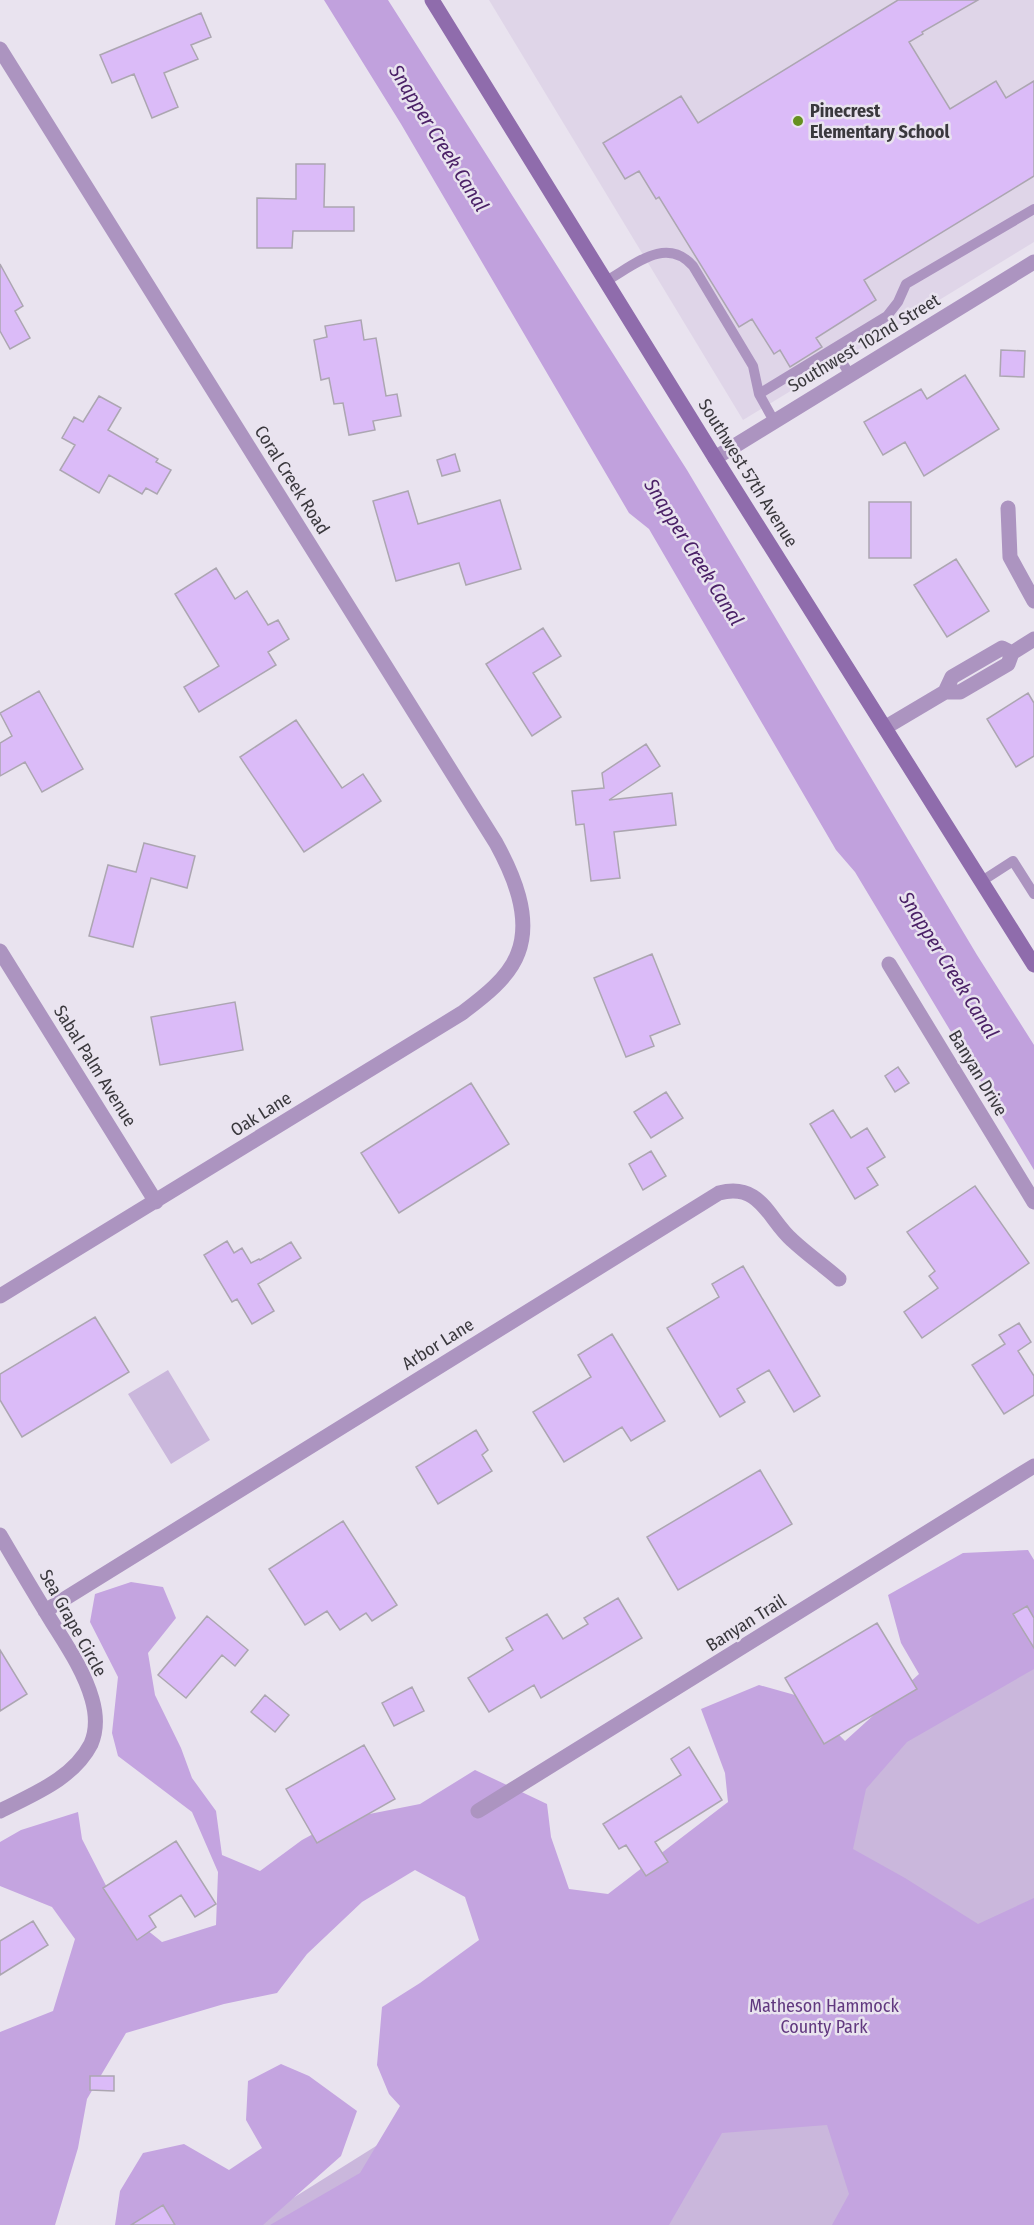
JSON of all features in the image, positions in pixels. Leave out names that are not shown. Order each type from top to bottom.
[{"type":"main road","name":"Southwest 57th Avenue","points":[[432,0],[715,458],[1034,965]]},
{"type":"street","name":"Coral Creek Road","points":[[0,50],[496,843],[514,880],[521,915],[521,943]]},
{"type":"street","name":"Southwest 102nd Street","points":[[715,458],[1034,262]]},
{"type":"street","points":[[1008,508],[1010,557],[1034,600]]},
{"type":"street","points":[[885,727],[945,692],[960,692],[1008,663],[1012,652],[1034,639]]},
{"type":"street","name":"Oak Lane","points":[[0,1296],[462,1013],[480,1000],[508,970],[518,955],[521,943]]},
{"type":"street","name":"Sabal Palm Avenue","points":[[0,951],[156,1202]]},
{"type":"street","name":"Banyan Drive","points":[[889,964],[1034,1202]]},
{"type":"street","name":"Arbor Lane","points":[[45,1611],[719,1193],[738,1191],[755,1198],[768,1209],[791,1240],[840,1279]]},
{"type":"street","name":"Banyan Trail","points":[[478,1811],[1034,1466]]},
{"type":"street","name":"Sea Grape Circle","points":[[0,1535],[73,1657],[87,1686],[95,1711],[94,1736],[83,1756],[64,1775],[46,1787],[0,1811]]},
{"type":"lane","points":[[759,394],[887,316],[898,302],[906,284],[1034,209]]},
{"type":"lane","points":[[606,281],[655,253],[671,252],[686,258],[753,366],[759,394],[774,421]]},
{"type":"lane","points":[[834,349],[850,375]]},
{"type":"lane","points":[[982,881],[1013,861],[1034,894]]},
{"type":"shaded area","name":"Pinecrest Elementary School","points":[[489,0],[1034,0],[1034,242],[743,420]]},
{"type":"green space","points":[[168,1370],[210,1440],[171,1464],[128,1394]]},
{"type":"green space","points":[[1028,1550],[1034,1560],[1034,1669],[907,1742],[866,1789],[853,1849],[905,1878],[978,1924],[1034,1898],[1034,2225],[832,2225],[849,2194],[827,2125],[722,2133],[669,2225],[270,2225],[360,2173],[400,2106],[389,2094],[377,2065],[382,2007],[420,1983],[479,1940],[465,1897],[415,1870],[362,1902],[307,1954],[277,1993],[224,2004],[126,2033],[87,2099],[78,2148],[55,2225],[0,2225],[0,2032],[53,2011],[75,1939],[52,1907],[0,1886],[0,1842],[21,1830],[78,1812],[82,1839],[116,1905],[162,1942],[216,1925],[218,1872],[192,1812],[118,1756],[112,1733],[118,1677],[90,1622],[95,1594],[131,1582],[163,1587],[176,1618],[148,1653],[155,1695],[181,1748],[192,1778],[216,1811],[222,1855],[260,1871],[302,1840],[339,1820],[420,1804],[475,1770],[547,1804],[551,1837],[569,1889],[608,1894],[728,1802],[725,1773],[701,1709],[759,1685],[802,1697],[845,1741],[919,1674],[901,1643],[888,1595],[963,1553]]},
{"type":"green space","name":"Matheson Hammock County Park","points":[[1034,1645],[1034,2225],[250,2225],[537,2045],[492,1967]]},
{"type":"green space","points":[[281,2064],[309,2076],[357,2111],[341,2156],[263,2225],[115,2225],[120,2191],[143,2153],[184,2144],[229,2170],[262,2148],[246,2120],[248,2081]]},
{"type":"water","name":"Snapper Creek Canal","points":[[324,0],[388,0],[687,470],[977,955],[1034,1045],[1034,1170],[855,872],[836,850],[649,529],[629,513],[401,124]]},
{"type":"building","points":[[898,0],[978,0],[909,42],[950,109],[996,81],[1006,98],[1034,81],[1034,176],[864,280],[876,300],[816,338],[822,347],[790,367],[780,350],[774,354],[752,319],[739,327],[659,197],[656,199],[639,171],[625,179],[603,143],[681,96],[698,123]]},
{"type":"building","points":[[201,13],[211,37],[191,45],[198,59],[164,73],[178,107],[152,118],[134,74],[112,83],[100,55]]},
{"type":"building","points":[[296,164],[325,164],[324,207],[354,207],[354,231],[293,231],[292,248],[257,248],[257,198],[296,199]]},
{"type":"building","points":[[0,264],[23,306],[15,311],[30,338],[10,349],[0,331]]},
{"type":"building","points":[[361,320],[364,340],[376,338],[386,396],[397,394],[401,416],[373,421],[375,430],[349,435],[343,403],[334,404],[329,378],[321,380],[314,340],[327,337],[325,326]]},
{"type":"building","points":[[1001,350],[1025,351],[1024,377],[1000,376]]},
{"type":"building","points":[[965,375],[999,429],[924,476],[905,442],[883,455],[864,422],[921,389],[927,399]]},
{"type":"building","points":[[99,396],[121,408],[108,430],[158,459],[156,462],[171,470],[157,494],[146,488],[142,494],[109,475],[99,493],[60,470],[75,445],[62,438],[74,417],[83,422]]},
{"type":"building","points":[[455,454],[460,471],[442,476],[437,460]]},
{"type":"building","points":[[408,491],[418,524],[500,500],[521,569],[466,585],[459,563],[396,581],[373,501]]},
{"type":"building","points":[[869,502],[911,502],[911,558],[869,558]]},
{"type":"building","points":[[956,559],[989,611],[947,637],[914,585]]},
{"type":"building","points":[[216,568],[235,599],[247,591],[268,625],[278,620],[289,639],[268,652],[276,665],[199,712],[184,687],[219,666],[175,594]]},
{"type":"building","points":[[543,628],[561,656],[533,673],[561,717],[532,736],[486,664]]},
{"type":"building","points":[[39,691],[83,769],[42,792],[25,762],[0,776],[0,743],[12,736],[0,713]]},
{"type":"building","points":[[1028,693],[1034,703],[1034,756],[1016,767],[987,719]]},
{"type":"building","points":[[296,720],[342,788],[363,774],[381,801],[304,852],[240,757]]},
{"type":"building","points":[[646,744],[660,766],[609,800],[672,793],[676,825],[614,832],[620,878],[591,881],[584,824],[576,825],[572,791],[604,788],[602,773]]},
{"type":"building","points":[[144,843],[195,856],[187,888],[151,878],[133,947],[89,936],[108,865],[136,872]]},
{"type":"building","points":[[652,954],[680,1024],[650,1036],[654,1046],[626,1057],[594,978]]},
{"type":"building","points":[[235,1002],[243,1050],[160,1065],[151,1017]]},
{"type":"building","points":[[898,1067],[909,1083],[895,1092],[885,1076]]},
{"type":"building","points":[[471,1083],[509,1144],[399,1213],[361,1153]]},
{"type":"building","points":[[666,1092],[683,1118],[651,1138],[634,1112]]},
{"type":"building","points":[[833,1110],[851,1138],[867,1128],[885,1157],[867,1168],[878,1185],[855,1199],[810,1124]]},
{"type":"building","points":[[651,1151],[666,1176],[643,1190],[629,1164]]},
{"type":"building","points":[[975,1186],[1029,1263],[922,1338],[904,1312],[938,1288],[929,1276],[935,1271],[907,1232]]},
{"type":"building","points":[[227,1241],[234,1253],[242,1248],[251,1263],[291,1242],[301,1258],[258,1284],[274,1311],[252,1324],[237,1299],[232,1302],[204,1255]]},
{"type":"building","points":[[743,1266],[820,1396],[794,1412],[769,1370],[737,1389],[745,1402],[720,1417],[667,1328],[719,1297],[712,1284]]},
{"type":"building","points":[[95,1317],[129,1372],[22,1437],[0,1400],[0,1374]]},
{"type":"building","points":[[1019,1323],[1031,1342],[1018,1351],[1034,1376],[1034,1395],[1004,1414],[972,1365],[1005,1344],[999,1335]]},
{"type":"building","points":[[612,1334],[665,1421],[631,1441],[622,1427],[564,1462],[533,1412],[591,1377],[578,1355]]},
{"type":"building","points":[[476,1430],[488,1450],[482,1455],[492,1471],[438,1504],[416,1467]]},
{"type":"building","points":[[760,1470],[792,1524],[678,1590],[647,1537]]},
{"type":"building","points":[[343,1521],[397,1605],[372,1621],[366,1613],[340,1630],[327,1611],[305,1625],[269,1569]]},
{"type":"building","points":[[618,1598],[642,1638],[541,1698],[534,1685],[489,1712],[468,1678],[513,1650],[506,1638],[547,1614],[563,1639],[588,1624],[584,1618]]},
{"type":"building","points":[[1027,1606],[1034,1618],[1034,1648],[1013,1614]]},
{"type":"building","points":[[207,1616],[248,1650],[235,1666],[222,1655],[186,1698],[158,1675]]},
{"type":"building","points":[[877,1623],[917,1689],[824,1744],[785,1678]]},
{"type":"building","points":[[0,1650],[27,1694],[0,1711]]},
{"type":"building","points":[[412,1687],[424,1711],[394,1726],[382,1703]]},
{"type":"building","points":[[265,1695],[289,1715],[275,1732],[251,1712]]},
{"type":"building","points":[[364,1745],[395,1799],[317,1843],[286,1789]]},
{"type":"building","points":[[689,1747],[722,1800],[655,1842],[668,1862],[646,1876],[626,1845],[619,1849],[603,1824],[681,1775],[671,1759]]},
{"type":"building","points":[[176,1841],[216,1904],[195,1917],[181,1895],[149,1916],[156,1927],[137,1940],[103,1888]]},
{"type":"building","points":[[33,1921],[48,1945],[0,1975],[0,1941]]},
{"type":"building","points":[[90,2076],[114,2076],[114,2091],[90,2090]]},
{"type":"building","points":[[163,2205],[175,2225],[131,2225]]},
{"type":"place","name":"Pinecrest Elementary School","points":[[798,121]]}]
